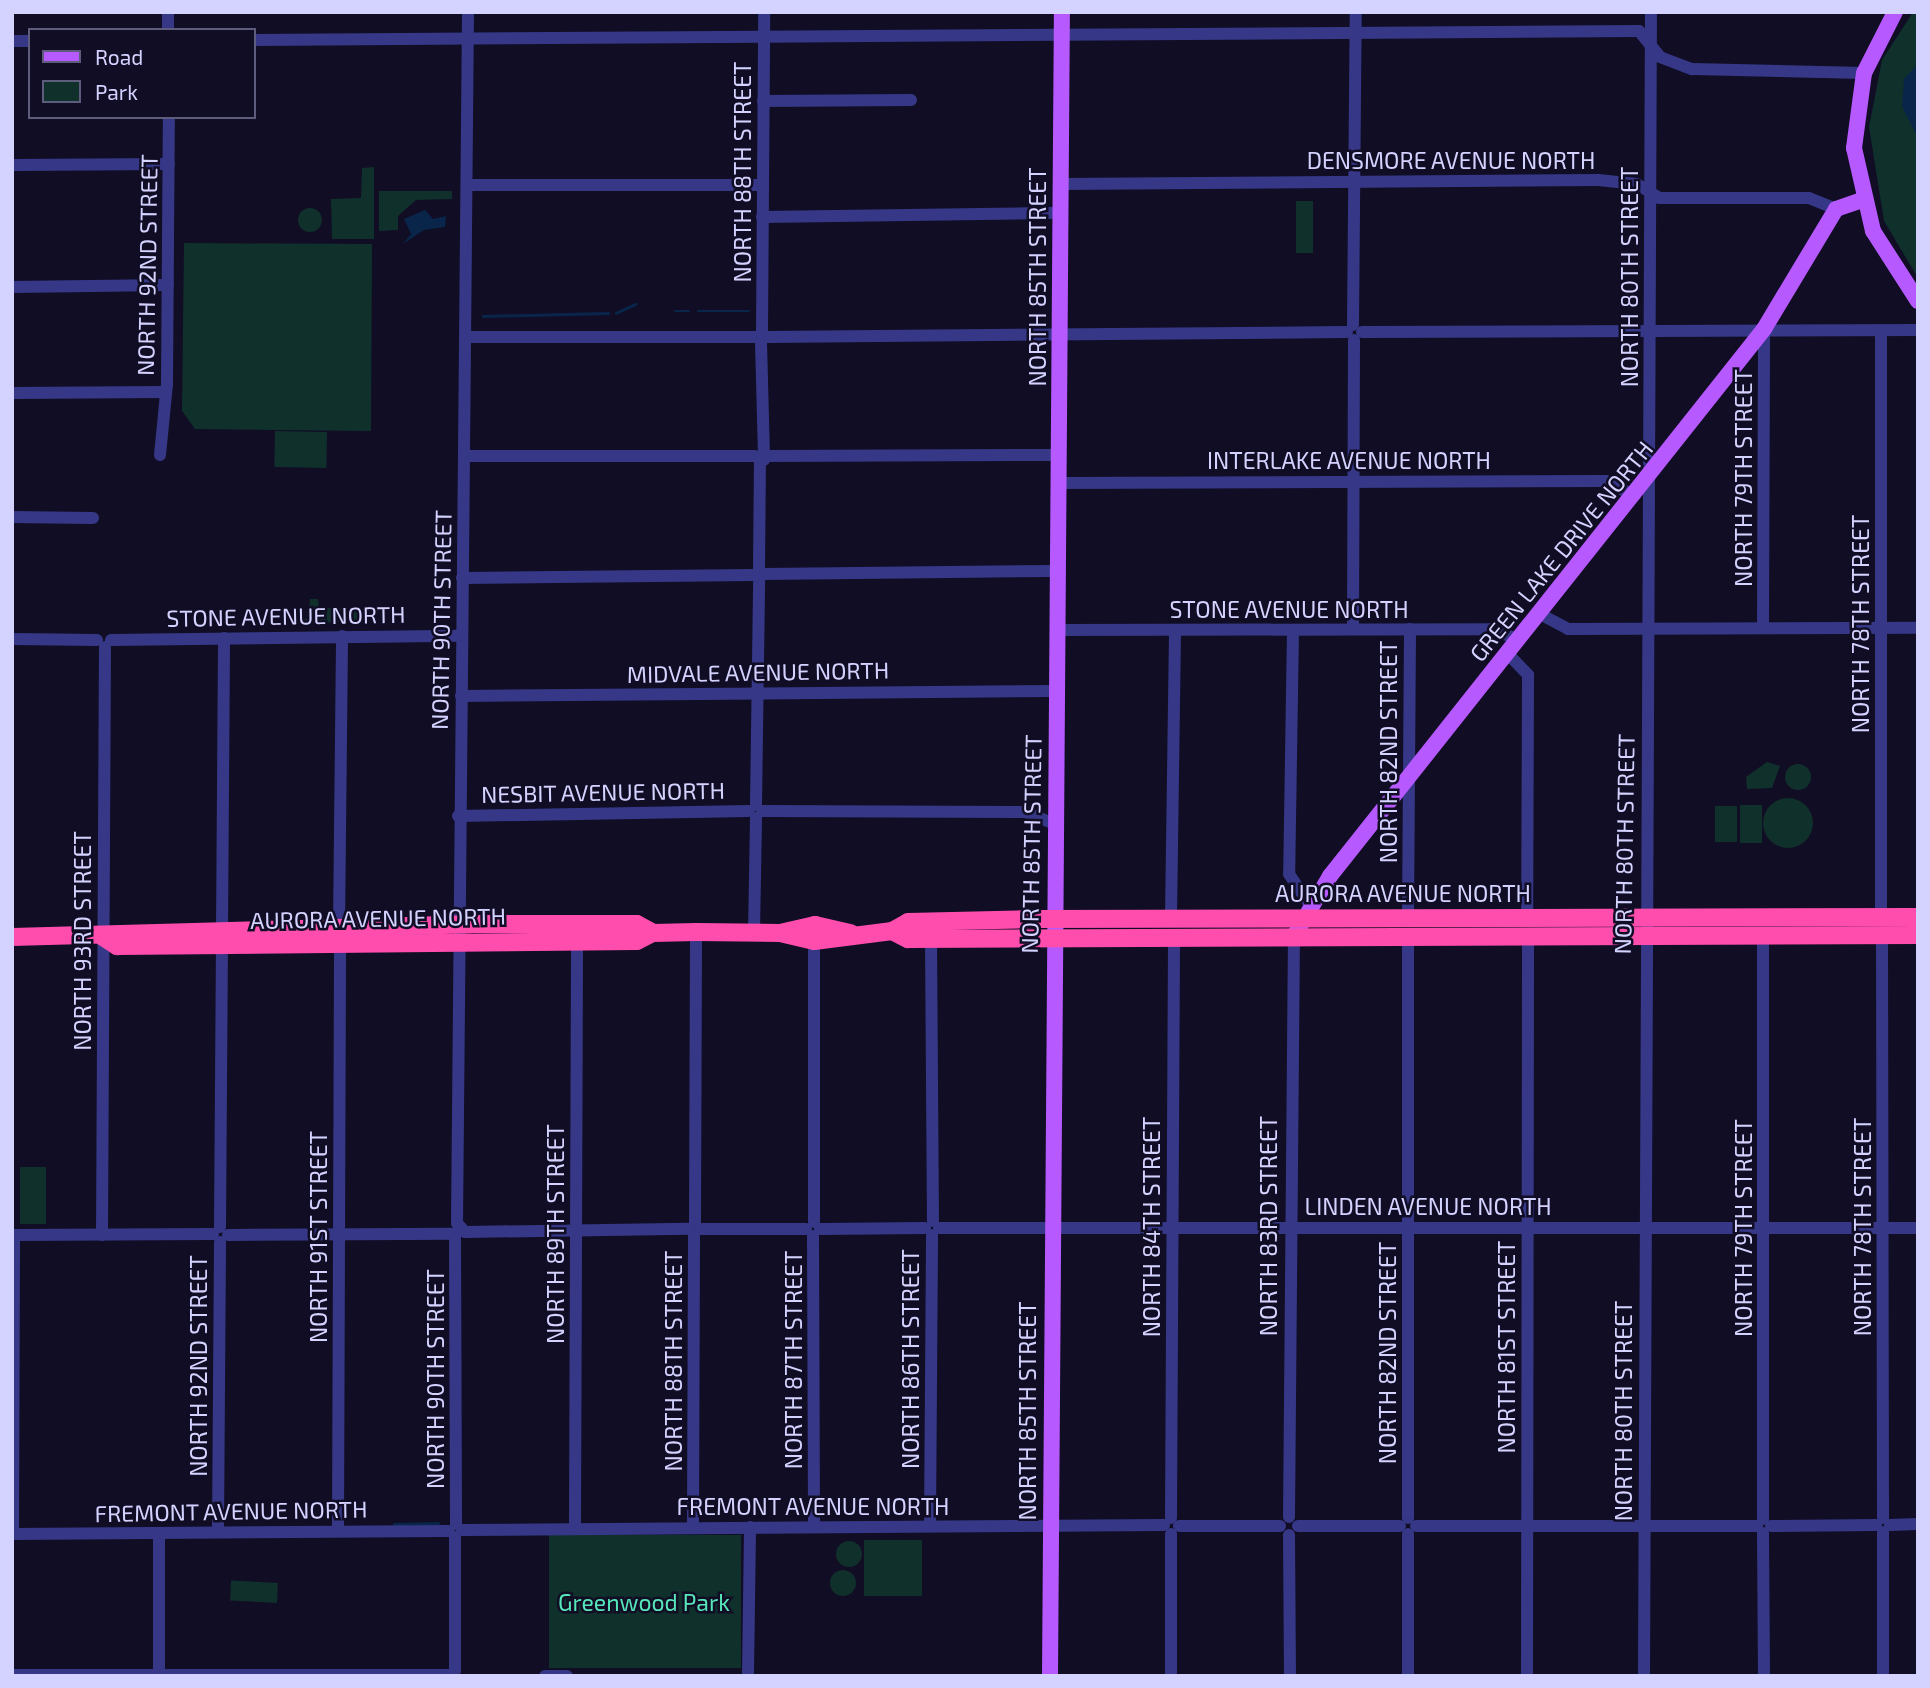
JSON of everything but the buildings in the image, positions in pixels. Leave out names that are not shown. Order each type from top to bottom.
[{"type":"highway","name":"AURORA AVENUE NORTH","points":[[891,931],[908,922],[1171,918],[1305,911],[1408,927]]},
{"type":"highway","name":"AURORA AVENUE NORTH","points":[[1644,928],[1763,937],[1881,926],[1918,917]]},
{"type":"highway","name":"AURORA AVENUE NORTH","points":[[12,937],[222,938],[272,944],[340,935],[457,933],[637,924],[653,933]]},
{"type":"highway","name":"AURORA AVENUE NORTH","points":[[457,933],[577,941],[637,941],[653,933],[780,933],[815,925],[851,933]]},
{"type":"highway","name":"AURORA AVENUE NORTH","points":[[780,933],[814,941],[851,933],[891,931],[931,938],[1173,944],[1408,927],[1881,926],[1918,935]]},
{"type":"highway","name":"AURORA AVENUE NORTH","points":[[222,938],[312,927],[340,935]]},
{"type":"highway","points":[[272,944],[312,927]]},
{"type":"main road","name":"NORTH 85TH STREET","points":[[1050,1676],[1053,939],[1062,12]]},
{"type":"main road","points":[[1895,12],[1864,73],[1854,129],[1861,200],[1879,242],[1918,301]]},
{"type":"main road","points":[[1836,209],[1861,200]]},
{"type":"main road","name":"GREEN LAKE DRIVE NORTH","points":[[1294,936],[1305,911],[1764,329],[1836,209]]},
{"type":"street","name":"NORTH 90TH STREET","points":[[453,1674],[456,1530],[458,816],[468,12]]},
{"type":"street","name":"NORTH 88TH STREET","points":[[754,933],[764,12]]},
{"type":"street","name":"NORTH 82ND STREET","points":[[1353,629],[1356,12]]},
{"type":"street","name":"NORTH 80TH STREET","points":[[1644,1676],[1644,928],[1651,12]]},
{"type":"street","points":[[256,40],[1639,31],[1660,57],[1704,71],[1864,73]]},
{"type":"street","points":[[763,101],[911,100]]},
{"type":"street","name":"NORTH 92ND STREET","points":[[160,455],[168,285],[169,119]]},
{"type":"street","points":[[12,165],[169,164]]},
{"type":"street","name":"DENSMORE AVENUE NORTH","points":[[1060,184],[1611,181],[1650,192],[1659,198],[1809,198],[1836,209]]},
{"type":"street","points":[[467,185],[763,185]]},
{"type":"street","points":[[762,217],[1060,213]]},
{"type":"street","points":[[12,287],[168,285]]},
{"type":"street","name":"NORTH 79TH STREET","points":[[1763,628],[1764,329]]},
{"type":"street","name":"NORTH 78TH STREET","points":[[1881,330],[1883,1676]]},
{"type":"street","points":[[465,337],[1918,330]]},
{"type":"street","points":[[12,393],[164,392]]},
{"type":"street","points":[[464,456],[1058,455]]},
{"type":"street","name":"INTERLAKE AVENUE NORTH","points":[[1058,483],[1610,481],[1634,496]]},
{"type":"street","points":[[12,517],[93,518]]},
{"type":"street","points":[[462,578],[1057,571]]},
{"type":"street","points":[[1540,614],[1563,629],[1918,628]]},
{"type":"street","name":"NORTH 82ND STREET","points":[[1408,1676],[1410,629]]},
{"type":"street","name":"STONE AVENUE NORTH","points":[[1057,630],[1496,629],[1519,640]]},
{"type":"street","points":[[1171,918],[1175,630]]},
{"type":"street","points":[[1293,630],[1289,874],[1305,911]]},
{"type":"street","name":"NORTH 91ST STREET","points":[[338,1530],[342,636]]},
{"type":"street","name":"STONE AVENUE NORTH","points":[[12,639],[104,642],[461,636]]},
{"type":"street","name":"NORTH 92ND STREET","points":[[218,1531],[224,638]]},
{"type":"street","name":"NORTH 93RD STREET","points":[[102,1235],[104,642]]},
{"type":"street","name":"NORTH 81ST STREET","points":[[1508,654],[1528,675],[1527,1676]]},
{"type":"street","name":"MIDVALE AVENUE NORTH","points":[[461,696],[1056,691]]},
{"type":"street","name":"NESBIT AVENUE NORTH","points":[[458,816],[755,811],[1025,812],[1055,824]]},
{"type":"street","name":"NORTH 88TH STREET","points":[[693,1528],[696,932]]},
{"type":"street","name":"NORTH 83RD STREET","points":[[1290,1676],[1288,1227],[1294,936]]},
{"type":"street","name":"NORTH 79TH STREET","points":[[1763,937],[1764,1676]]},
{"type":"street","name":"NORTH 86TH STREET","points":[[930,1526],[931,938]]},
{"type":"street","name":"NORTH 89TH STREET","points":[[575,1527],[577,941]]},
{"type":"street","name":"NORTH 87TH STREET","points":[[814,941],[814,1527]]},
{"type":"street","name":"NORTH 84TH STREET","points":[[1171,1676],[1173,944]]},
{"type":"street","name":"LINDEN AVENUE NORTH","points":[[13,1235],[220,1235],[575,1229],[1918,1228]]},
{"type":"street","points":[[13,1235],[13,1534]]},
{"type":"street","name":"FREMONT AVENUE NORTH","points":[[13,1534],[575,1527],[1918,1524]]},
{"type":"street","points":[[748,1675],[750,1527]]},
{"type":"street","points":[[159,1533],[159,1674]]},
{"type":"street","points":[[12,1675],[453,1674]]},
{"type":"street","points":[[545,1676],[567,1676]]},
{"type":"green space","points":[[1913,12],[1918,12],[1918,278],[1884,221],[1869,127],[1882,60]]},
{"type":"green space","points":[[374,167],[374,239],[332,239],[331,199],[361,198],[362,168]]},
{"type":"green space","points":[[379,191],[452,191],[452,199],[416,200],[398,216],[398,230],[379,231]]},
{"type":"green space","points":[[1296,201],[1313,201],[1313,253],[1296,253]]},
{"type":"green space","points":[[310,208],[321,215],[322,220],[315,231],[310,232],[299,225],[298,220],[305,209]]},
{"type":"green space","points":[[184,243],[372,244],[371,431],[195,429],[182,411]]},
{"type":"green space","points":[[275,431],[327,432],[326,468],[274,467]]},
{"type":"green space","points":[[310,599],[318,599],[319,608],[359,609],[358,622],[289,623],[309,618]]},
{"type":"green space","points":[[1767,762],[1780,766],[1772,788],[1747,789],[1746,777]]},
{"type":"green space","points":[[1798,764],[1807,768],[1811,777],[1807,786],[1798,790],[1789,786],[1785,777],[1789,768]]},
{"type":"green space","points":[[1788,798],[1806,805],[1813,823],[1806,841],[1788,848],[1770,841],[1763,823],[1770,805]]},
{"type":"green space","points":[[1740,805],[1762,805],[1762,843],[1740,843]]},
{"type":"green space","points":[[1715,806],[1737,806],[1737,842],[1715,842]]},
{"type":"green space","points":[[20,1167],[46,1167],[46,1224],[20,1224]]},
{"type":"green space","name":"Greenwood Park","points":[[549,1535],[741,1535],[741,1668],[549,1668]]},
{"type":"green space","points":[[864,1540],[922,1540],[922,1596],[864,1596]]},
{"type":"green space","points":[[849,1541],[858,1545],[862,1554],[858,1563],[849,1567],[840,1563],[836,1554],[840,1545]]},
{"type":"green space","points":[[843,1570],[852,1574],[856,1583],[852,1592],[843,1596],[834,1592],[830,1583],[834,1574]]},
{"type":"green space","points":[[231,1581],[278,1583],[277,1603],[230,1601]]},
{"type":"water","points":[[1918,64],[1918,138],[1902,106],[1904,79]]},
{"type":"water","points":[[425,210],[433,219],[446,216],[445,227],[424,230],[403,244],[411,234],[404,219]]},
{"type":"waterway","points":[[616,313],[635,304]]},
{"type":"waterway","points":[[675,311],[689,311]]},
{"type":"waterway","points":[[698,311],[749,311]]},
{"type":"waterway","points":[[483,316],[608,313]]},
{"type":"waterway","points":[[394,1524],[438,1523]]}]
